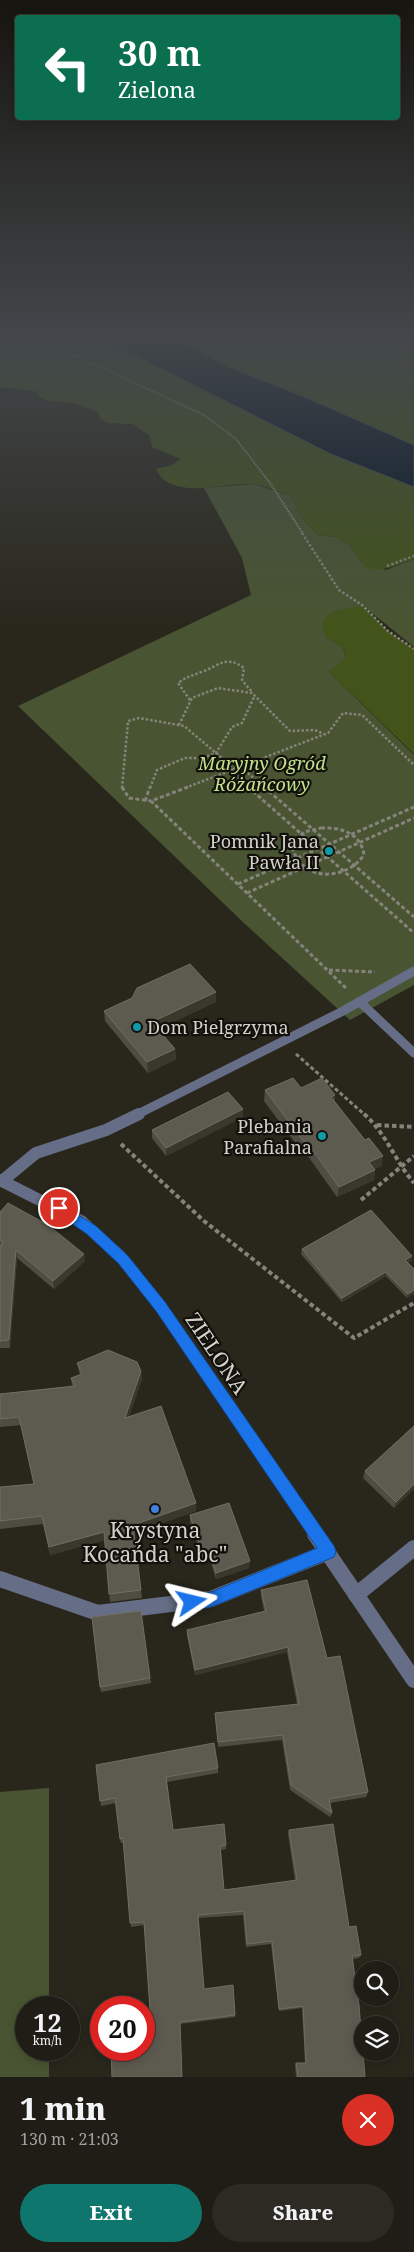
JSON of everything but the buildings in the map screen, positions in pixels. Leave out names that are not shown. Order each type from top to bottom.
[{"type":"street","points":[[1,1180],[36,1153],[106,1130],[283,1042],[360,1002],[411,972]]},
{"type":"street","points":[[360,1002],[414,1052]]},
{"type":"street","name":"ZIELONA","points":[[1,1180],[59,1208],[92,1230],[124,1260],[161,1307],[414,1680]]},
{"type":"street","points":[[356,1595],[414,1548]]},
{"type":"street","points":[[0,1579],[98,1613],[211,1600],[328,1552]]},
{"type":"path","points":[[228,433],[236,439],[264,476],[339,590],[362,605],[388,630],[414,649]]},
{"type":"path","points":[[388,566],[414,556]]},
{"type":"path","points":[[191,701],[178,683],[185,676],[201,674],[214,668],[220,662],[236,662],[244,668],[242,680],[290,731],[315,730],[324,734]]},
{"type":"path","points":[[179,725],[192,698],[218,688],[254,694]]},
{"type":"path","points":[[145,801],[157,770],[185,758],[202,758],[216,753],[232,727],[242,723],[254,694]]},
{"type":"path","points":[[235,769],[184,726],[139,718],[128,721],[122,789],[129,798],[145,801],[151,801],[241,767],[324,734],[328,732],[343,713],[362,716],[414,765]]},
{"type":"path","points":[[241,767],[414,917]]},
{"type":"path","points":[[230,771],[414,933]]},
{"type":"path","points":[[151,801],[360,1002]]},
{"type":"path","points":[[238,884],[414,806]]},
{"type":"path","points":[[247,892],[414,818]]},
{"type":"path","points":[[333,828],[352,834],[361,842],[364,854],[356,866],[345,872],[324,873],[304,867],[294,859],[292,845],[301,833],[313,829],[333,828]]},
{"type":"path","points":[[328,970],[411,972]]},
{"type":"path","points":[[283,1042],[377,1125],[400,1167],[414,1182]]},
{"type":"path","points":[[377,1125],[414,1126]]},
{"type":"path","points":[[106,1130],[204,1221],[354,1338],[414,1302]]},
{"type":"path","points":[[361,1200],[414,1156]]},
{"type":"green space","points":[[146,433],[289,433],[331,454],[414,487],[414,559],[396,566],[379,569],[366,568],[350,545],[336,537],[318,535],[305,522],[291,496],[263,486],[242,484],[186,488],[174,485],[163,479],[156,469],[172,465],[181,459],[152,447],[150,436]]},
{"type":"green space","points":[[386,433],[414,433],[414,445]]},
{"type":"green space","name":"Maryjny Ogród Różańcowy","points":[[254,484],[291,496],[305,522],[318,535],[336,537],[350,545],[361,561],[386,570],[414,559],[414,647],[362,605],[326,637],[343,647],[346,659],[329,672],[414,755],[414,985],[350,1020],[245,924],[18,706],[251,595],[242,558],[204,488]]},
{"type":"green space","points":[[362,605],[388,631],[414,649],[414,754],[329,672],[346,658],[343,647],[326,637],[322,624],[331,612]]},
{"type":"green space","points":[[49,1788],[49,1996],[15,1996],[15,2061],[49,2061],[49,2077],[0,2077],[0,1792]]},
{"type":"water","points":[[289,433],[386,433],[414,445],[414,487],[331,454]]},
{"type":"place","name":"Pomnik Jana Pawła II","points":[[329,851]]},
{"type":"place","name":"Dom Pielgrzyma","points":[[137,1027]]},
{"type":"place","name":"Plebania Parafialna","points":[[322,1136]]},
{"type":"place","name":"Krystyna Kocańda \"abc\"","points":[[155,1509]]},
{"type":"route","points":[[59,1208],[92,1230],[124,1260],[161,1307],[328,1552],[211,1600],[192,1602]]}]
